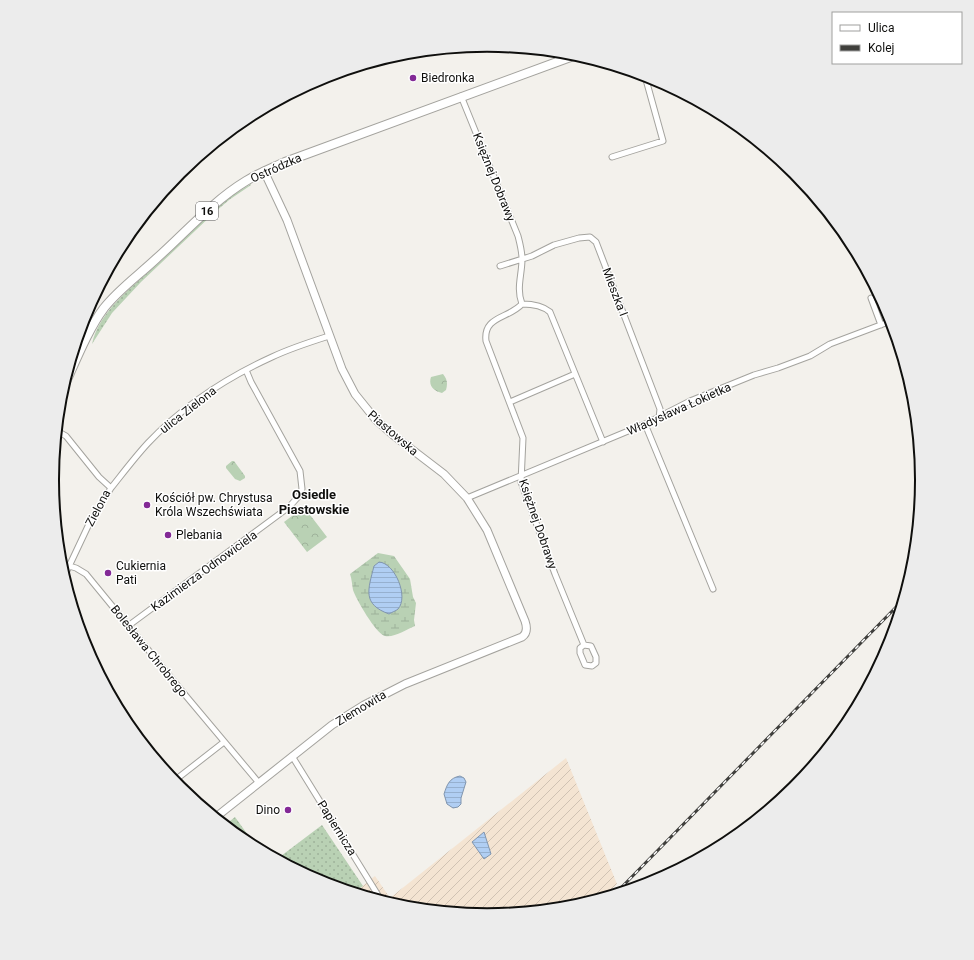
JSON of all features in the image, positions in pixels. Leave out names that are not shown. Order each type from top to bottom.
[{"type":"main road","name":"Ostródzka","points":[[77,360],[100,314],[113,298],[225,196],[246,181],[264,171],[461,96],[564,59]]},
{"type":"street","points":[[612,157],[663,141],[647,83]]},
{"type":"street","name":"Księżnej Dobrawy","points":[[461,96],[521,246],[522,259],[518,291],[522,304],[511,313],[490,324],[485,335],[486,341],[523,438],[521,482],[584,645]]},
{"type":"street","name":"Piastowska","points":[[264,171],[287,220],[329,336],[342,369],[355,394],[376,420],[444,474],[467,498],[487,530],[499,557],[526,625],[526,634]]},
{"type":"street","name":"Mieszka I","points":[[522,259],[554,245],[578,238],[590,237],[596,242],[660,409],[659,418]]},
{"type":"street","points":[[500,266],[522,259]]},
{"type":"street","points":[[871,298],[881,325]]},
{"type":"street","points":[[522,304],[536,305],[550,312],[603,442]]},
{"type":"street","name":"Władysława Łokietka","points":[[467,498],[659,418],[674,408],[690,401],[754,375],[810,356],[830,344],[885,323]]},
{"type":"street","name":"ulica Zielona","points":[[111,488],[148,443],[179,415],[210,391],[234,376],[273,356],[329,336]]},
{"type":"street","name":"Kazimierza Odnowiciela","points":[[128,626],[289,508],[298,497],[302,489],[298,465],[254,388],[246,370]]},
{"type":"street","points":[[510,402],[575,374]]},
{"type":"street","points":[[645,424],[713,589]]},
{"type":"street","name":"Zielona","points":[[62,434],[66,436],[99,477],[111,488],[89,524],[69,566]]},
{"type":"street","name":"Bolesława Chrobrego","points":[[69,566],[84,572],[259,783]]},
{"type":"street","name":"Ziemowita","points":[[219,814],[292,756],[346,716],[386,693],[526,634]]},
{"type":"street","points":[[179,777],[224,742]]},
{"type":"street","name":"Papiernicza","points":[[292,756],[377,893]]},
{"type":"shaded area","points":[[566,758],[617,884],[612,889],[570,900],[515,907],[459,907],[404,900],[391,897]]},
{"type":"shaded area","points":[[375,876],[389,896],[360,888]]},
{"type":"green space","points":[[251,184],[215,212],[141,282],[112,313],[92,344],[102,320],[120,298],[226,200]]},
{"type":"green space","points":[[443,374],[447,385],[446,390],[442,393],[432,388],[430,380],[431,377]]},
{"type":"green space","points":[[234,461],[245,476],[245,478],[240,481],[235,479],[226,468],[226,466]]},
{"type":"green space","points":[[304,507],[327,537],[307,552],[284,522]]},
{"type":"green space","points":[[378,553],[394,556],[410,579],[413,597],[416,603],[414,620],[415,626],[392,636],[385,636],[381,634],[372,623],[353,590],[350,574]]},
{"type":"green space","points":[[235,817],[248,836],[229,822]]},
{"type":"green space","points":[[322,825],[363,886],[360,888],[349,885],[323,875],[282,855]]},
{"type":"water","points":[[379,562],[385,564],[395,574],[401,589],[401,604],[398,609],[389,614],[374,606],[369,595],[370,582],[374,566]]},
{"type":"water","points":[[460,776],[464,778],[466,782],[461,798],[461,804],[458,807],[453,808],[447,804],[444,794],[447,785],[451,780]]},
{"type":"water","points":[[484,832],[491,854],[484,859],[472,842]]},
{"type":"railway","points":[[623,885],[895,608]]},
{"type":"place","name":"Biedronka","points":[[413,78]]},
{"type":"place","name":"Kościół pw. Chrystusa Króla Wszechświata","points":[[147,505]]},
{"type":"place","name":"Plebania","points":[[168,535]]},
{"type":"place","name":"Cukiernia Pati","points":[[108,573]]},
{"type":"place","name":"Dino","points":[[288,810]]},
{"type":"district","name":"Osiedle Piastowskie","points":[[314,502]]}]
